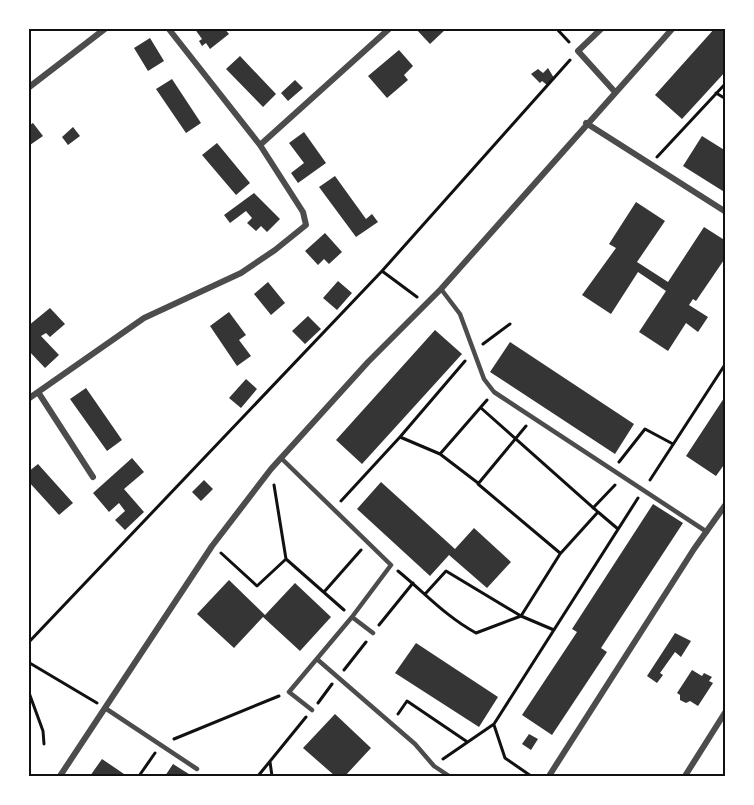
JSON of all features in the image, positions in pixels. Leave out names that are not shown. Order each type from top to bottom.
[{"type":"street","points":[[28,88],[106,28]]},
{"type":"street","points":[[28,399],[144,318],[240,273],[306,225],[303,212],[260,145],[168,28]]},
{"type":"street","points":[[260,145],[390,28]]},
{"type":"street","points":[[602,28],[578,51],[615,92]]},
{"type":"street","points":[[60,777],[212,546],[271,469],[368,362],[441,289],[586,123],[673,28]]},
{"type":"street","points":[[586,123],[726,212]]},
{"type":"street","points":[[38,392],[93,477]]},
{"type":"street","points":[[549,777],[726,504]]},
{"type":"street","points":[[685,777],[726,711]]},
{"type":"lane","points":[[441,289],[460,314],[484,379],[494,392],[707,532]]},
{"type":"lane","points":[[281,458],[392,565],[318,660],[289,692],[312,710]]},
{"type":"lane","points":[[352,617],[373,633]]},
{"type":"lane","points":[[318,660],[415,744],[434,766],[449,777]]},
{"type":"lane","points":[[105,708],[197,769]]},
{"type":"path","points":[[28,643],[382,271],[578,51],[556,28]]},
{"type":"path","points":[[650,165],[726,83]]},
{"type":"path","points":[[716,93],[726,99]]},
{"type":"path","points":[[382,271],[426,304]]},
{"type":"path","points":[[334,509],[475,350],[510,324]]},
{"type":"path","points":[[434,766],[466,741],[494,724],[726,363]]},
{"type":"path","points":[[440,454],[494,392]]},
{"type":"path","points":[[481,408],[514,440],[618,529]]},
{"type":"path","points":[[478,484],[533,417]]},
{"type":"path","points":[[612,471],[645,429],[673,444]]},
{"type":"path","points":[[400,437],[440,454],[560,554]]},
{"type":"path","points":[[271,469],[286,559],[352,617]]},
{"type":"path","points":[[593,508],[623,476]]},
{"type":"path","points":[[392,565],[426,593],[451,620],[476,633],[521,616],[560,554],[598,512]]},
{"type":"path","points":[[324,592],[368,542]]},
{"type":"path","points":[[212,546],[257,586],[286,559]]},
{"type":"path","points":[[426,593],[446,571],[521,616],[554,630]]},
{"type":"path","points":[[28,662],[105,708]]},
{"type":"path","points":[[28,690],[43,731],[44,744]]},
{"type":"path","points":[[139,777],[160,745],[289,692]]},
{"type":"path","points":[[391,723],[407,701],[466,741]]},
{"type":"path","points":[[494,724],[505,758],[531,777]]},
{"type":"path","points":[[270,762],[272,777]]},
{"type":"building","points":[[194,28],[224,28],[229,34],[210,49],[206,43],[202,46],[199,41],[202,39]]},
{"type":"building","points":[[415,28],[447,28],[430,44]]},
{"type":"building","points":[[715,28],[726,28],[726,71],[682,119],[655,95]]},
{"type":"building","points":[[150,38],[164,61],[148,71],[134,48]]},
{"type":"building","points":[[399,50],[413,66],[404,75],[408,80],[387,98],[368,76]]},
{"type":"building","points":[[240,56],[276,94],[263,107],[226,69]]},
{"type":"building","points":[[548,68],[554,78],[547,85],[542,81],[540,83],[531,74],[538,69],[543,73]]},
{"type":"building","points":[[172,79],[201,123],[186,133],[156,89]]},
{"type":"building","points":[[295,80],[303,88],[288,101],[281,93]]},
{"type":"building","points":[[33,123],[43,136],[30,145],[28,126]]},
{"type":"building","points":[[73,127],[80,136],[68,145],[62,137]]},
{"type":"building","points":[[304,132],[326,163],[298,183],[291,173],[304,163],[289,143]]},
{"type":"building","points":[[702,136],[726,151],[726,193],[683,166]]},
{"type":"building","points":[[217,143],[250,183],[236,195],[202,155]]},
{"type":"building","points":[[335,176],[366,219],[372,214],[378,222],[356,237],[319,187]]},
{"type":"building","points":[[254,193],[280,219],[267,232],[261,226],[256,231],[247,223],[252,218],[246,211],[230,223],[224,215]]},
{"type":"building","points":[[636,202],[665,221],[637,262],[668,282],[704,227],[726,241],[726,257],[696,301],[693,299],[689,305],[708,317],[698,332],[686,323],[668,351],[639,332],[666,291],[638,272],[611,314],[582,295],[616,248],[609,244]]},
{"type":"building","points":[[325,233],[342,252],[329,264],[324,259],[318,265],[305,251]]},
{"type":"building","points":[[338,281],[352,293],[337,310],[323,298]]},
{"type":"building","points":[[268,282],[285,303],[271,315],[254,294]]},
{"type":"building","points":[[50,308],[65,324],[50,337],[46,333],[41,336],[59,355],[45,368],[28,350],[28,326]]},
{"type":"building","points":[[229,312],[246,335],[239,340],[251,356],[237,366],[210,326]]},
{"type":"building","points":[[308,316],[321,329],[305,344],[292,331]]},
{"type":"building","points":[[435,330],[462,354],[362,464],[336,440]]},
{"type":"building","points":[[510,342],[634,424],[615,454],[490,372]]},
{"type":"building","points":[[246,379],[257,389],[241,408],[229,398]]},
{"type":"building","points":[[86,388],[122,440],[107,451],[70,399]]},
{"type":"building","points":[[726,395],[726,462],[716,476],[686,456]]},
{"type":"building","points":[[132,458],[144,472],[124,489],[144,512],[125,530],[115,520],[125,511],[119,503],[109,512],[93,493]]},
{"type":"building","points":[[38,464],[73,503],[59,515],[28,481],[28,472]]},
{"type":"building","points":[[204,480],[213,489],[201,501],[192,492]]},
{"type":"building","points":[[381,482],[455,549],[474,528],[511,562],[487,588],[449,555],[430,576],[357,509]]},
{"type":"building","points":[[653,504],[683,523],[601,648],[607,652],[552,735],[522,715],[577,632],[572,629]]},
{"type":"building","points":[[229,580],[265,615],[295,583],[331,617],[300,651],[263,617],[234,648],[197,614]]},
{"type":"building","points":[[675,633],[691,641],[681,657],[675,652],[660,673],[663,675],[657,683],[647,676]]},
{"type":"building","points":[[416,643],[498,697],[479,727],[395,673]]},
{"type":"building","points":[[692,670],[702,676],[704,673],[712,677],[709,681],[713,683],[698,706],[690,701],[686,703],[680,700],[680,695],[677,693]]},
{"type":"building","points":[[335,714],[371,748],[345,776],[335,776],[303,748]]},
{"type":"building","points":[[529,734],[538,739],[531,750],[522,744]]},
{"type":"building","points":[[102,759],[127,776],[90,776]]},
{"type":"building","points":[[173,764],[192,776],[165,776]]}]
